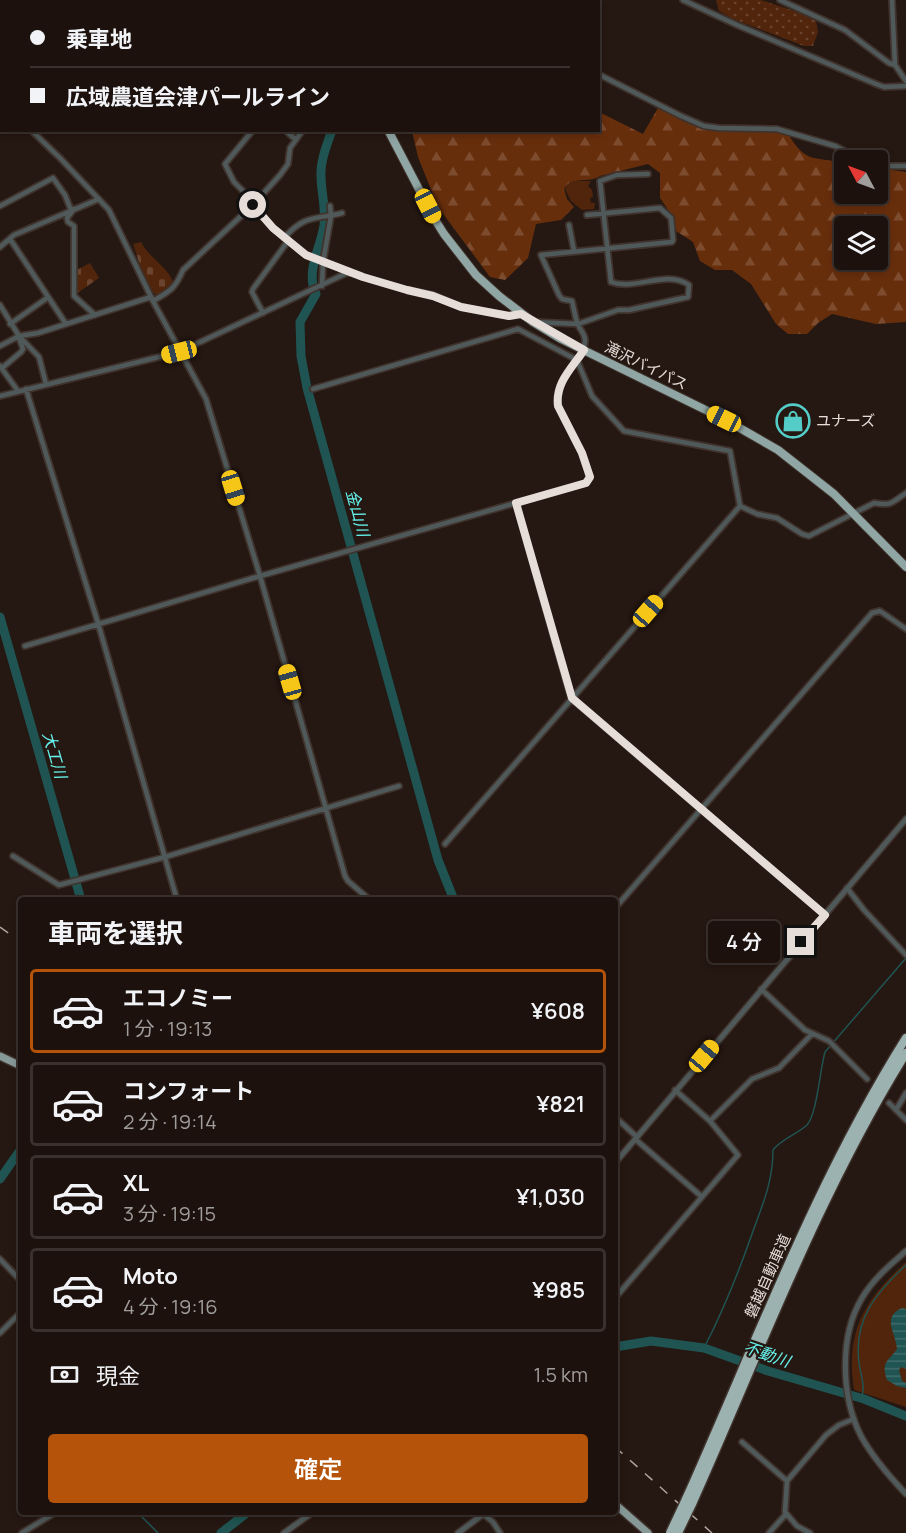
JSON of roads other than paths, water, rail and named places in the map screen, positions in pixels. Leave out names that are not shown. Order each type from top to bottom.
[{"type":"highway","name":"滝沢バイパス","points":[[389,132],[444,234],[482,280],[521,314],[584,350],[756,436],[814,477],[854,513],[906,567]]},
{"type":"highway","name":"磐越自動車道","points":[[678,1533],[689,1502],[827,1179],[867,1103],[906,1038]]},
{"type":"highway","name":"磐越自動車道","points":[[752,1356],[829,1192],[859,1134],[906,1053]]},
{"type":"highway","name":"磐越自動車道","points":[[670,1533],[689,1502]]},
{"type":"main road","points":[[0,1056],[18,1065]]},
{"type":"main road","points":[[618,1507],[646,1532]]},
{"type":"street","points":[[683,0],[737,26],[884,87],[906,83],[895,65],[892,0]]},
{"type":"street","points":[[780,0],[845,30],[889,63],[895,65]]},
{"type":"street","points":[[796,0],[796,6]]},
{"type":"street","points":[[600,76],[704,126],[777,129],[843,150]]},
{"type":"street","points":[[33,132],[110,210],[152,299],[206,399],[260,576],[345,876],[365,897]]},
{"type":"street","points":[[251,132],[225,164],[234,182],[254,204],[265,221],[306,255],[349,272],[470,309],[509,316],[521,314]]},
{"type":"street","points":[[287,132],[296,140]]},
{"type":"street","points":[[0,346],[19,336],[38,333],[152,299],[173,290],[183,270],[254,204],[286,166],[290,148],[302,132]]},
{"type":"street","points":[[888,166],[906,166]]},
{"type":"street","points":[[532,322],[578,324],[618,310],[640,308],[688,297],[689,285],[675,279],[626,284],[612,282],[600,181],[617,175],[648,174]]},
{"type":"street","points":[[0,206],[53,178],[72,210]]},
{"type":"street","points":[[0,247],[22,231],[99,198]]},
{"type":"street","points":[[322,286],[323,261],[331,216],[330,206]]},
{"type":"street","points":[[25,646],[586,483],[590,477],[582,453],[557,400],[562,380],[584,350],[585,335],[578,324],[572,301],[562,299],[559,295],[541,255],[672,242],[673,240],[671,218],[660,208],[587,215]]},
{"type":"street","points":[[72,210],[67,218],[68,222],[74,226],[74,296],[95,315]]},
{"type":"street","points":[[263,313],[252,292],[286,239],[298,225],[312,217],[342,213]]},
{"type":"street","points":[[569,225],[574,250]]},
{"type":"street","points":[[10,239],[66,324]]},
{"type":"street","points":[[0,396],[179,352],[349,272]]},
{"type":"street","points":[[10,324],[47,298]]},
{"type":"street","points":[[0,305],[10,324],[39,357],[46,384]]},
{"type":"street","points":[[313,389],[518,329],[577,360],[592,396],[624,431],[730,451],[740,506]]},
{"type":"street","points":[[18,391],[1,367],[21,352],[19,336]]},
{"type":"street","points":[[26,389],[98,623],[176,897]]},
{"type":"street","points":[[740,506],[757,514],[777,518],[809,536],[874,503],[888,505],[906,493]]},
{"type":"street","points":[[516,503],[572,698],[825,915]]},
{"type":"street","points":[[445,844],[740,506]]},
{"type":"street","points":[[618,905],[872,613],[880,611],[906,629]]},
{"type":"street","points":[[13,856],[59,885],[165,857],[399,786]]},
{"type":"street","points":[[618,1159],[906,819]]},
{"type":"street","points":[[847,888],[906,955]]},
{"type":"street","points":[[761,989],[780,1009],[812,1034],[835,1047],[867,1079]]},
{"type":"street","points":[[710,1121],[752,1079],[779,1068],[812,1034]]},
{"type":"street","points":[[618,1294],[738,1155],[710,1121],[675,1090]]},
{"type":"street","points":[[896,1110],[906,1093]]},
{"type":"street","points":[[889,1103],[906,1120]]},
{"type":"street","points":[[618,1120],[701,1196]]},
{"type":"street","points":[[906,1251],[873,1282],[862,1298],[854,1313],[846,1351],[849,1404],[854,1419],[861,1435],[884,1470],[906,1494]]},
{"type":"street","points":[[0,1259],[18,1278]]},
{"type":"street","points":[[0,1333],[18,1315]]},
{"type":"street","points":[[810,1533],[797,1526],[786,1514],[784,1508],[787,1481],[826,1435],[839,1425],[854,1419]]},
{"type":"street","points":[[742,1442],[787,1481]]},
{"type":"street","points":[[769,1533],[786,1514]]},
{"type":"street","points":[[22,1533],[51,1515]]},
{"type":"street","points":[[284,1533],[308,1515]]},
{"type":"street","points":[[458,1533],[481,1515]]},
{"type":"street","points":[[486,1515],[500,1533]]},
{"type":"water","points":[[902,1308],[906,1309],[906,1369],[901,1367],[899,1370],[902,1381],[906,1383],[906,1388],[887,1380],[885,1369],[886,1362],[897,1349],[891,1326],[892,1316]]},
{"type":"waterway","name":"金山川","points":[[331,132],[321,170],[324,225],[313,268],[313,286],[316,294],[300,322],[301,356],[307,388],[438,860],[453,897]]},
{"type":"waterway","name":"大工川","points":[[0,617],[80,897]]},
{"type":"waterway","points":[[704,1348],[730,1292],[763,1204],[771,1173],[773,1150],[807,1125],[816,1102],[825,1052],[906,958]]},
{"type":"waterway","name":"大工川","points":[[0,1179],[18,1153]]},
{"type":"waterway","points":[[861,1399],[863,1386],[858,1347],[864,1320],[877,1296],[906,1265]]},
{"type":"waterway","name":"不動川","points":[[618,1346],[651,1341],[704,1348],[768,1371],[864,1399],[906,1416]]},
{"type":"waterway","points":[[140,1515],[158,1533]]},
{"type":"waterway","points":[[221,1533],[244,1515]]},
{"type":"railway","points":[[0,927],[18,940]]},
{"type":"railway","points":[[618,1450],[712,1533]]},
{"type":"place","name":"ユナーズ","points":[[793,421]]}]
